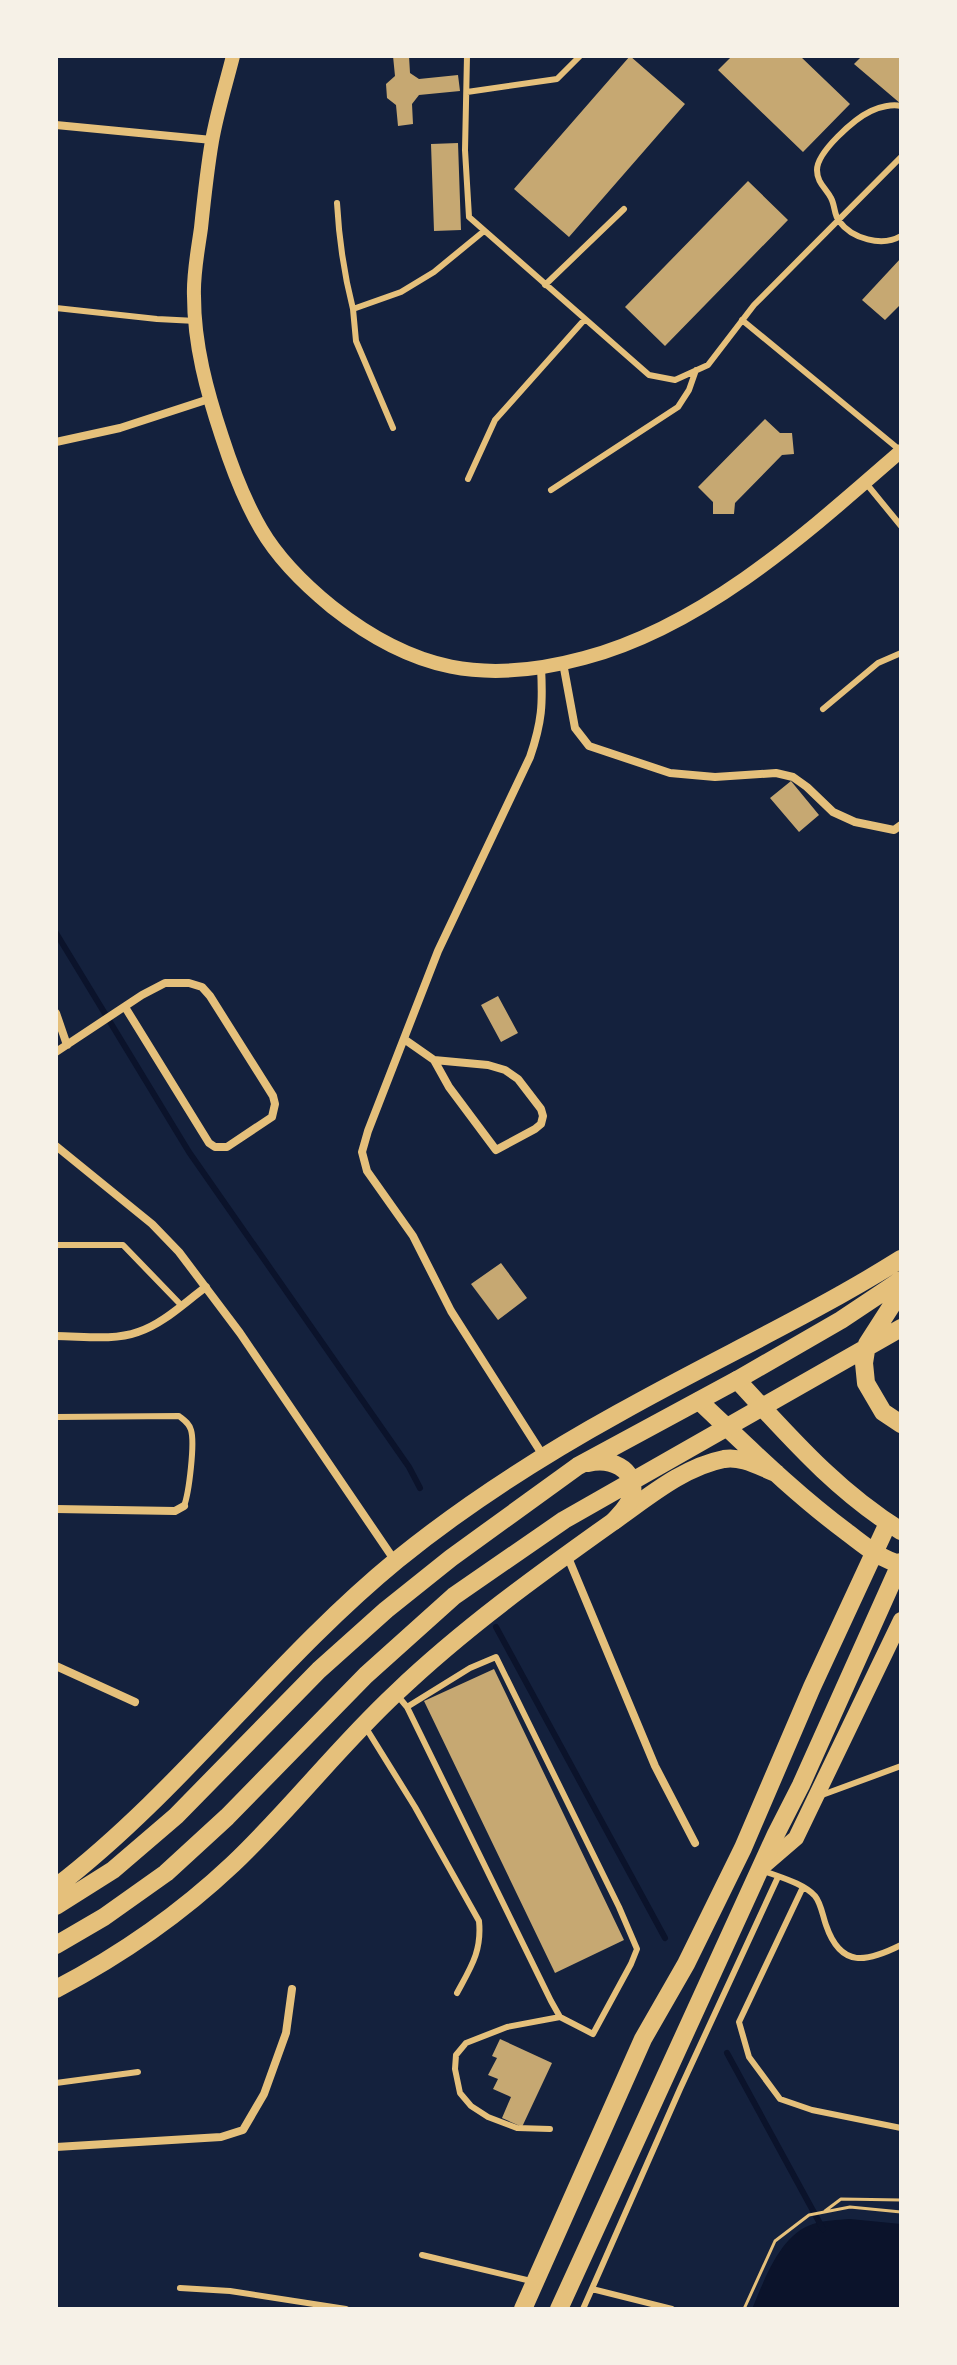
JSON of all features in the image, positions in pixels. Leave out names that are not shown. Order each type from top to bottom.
[{"type":"main road","points":[[56,1887],[121,1833],[344,1607],[396,1561],[490,1491],[619,1413],[842,1296],[901,1259]]},
{"type":"main road","points":[[56,1906],[113,1870],[176,1816],[319,1670],[386,1610],[451,1558],[578,1466],[737,1380],[841,1320],[901,1280]]},
{"type":"main road","points":[[901,1291],[867,1344],[864,1363],[866,1383],[883,1412],[901,1424]]},
{"type":"main road","points":[[56,1945],[104,1917],[166,1873],[227,1817],[366,1675],[454,1596],[564,1520],[901,1328]]},
{"type":"main road","points":[[523,2309],[643,2039],[686,1964],[743,1848],[874,1552],[895,1527],[853,1498],[819,1468],[737,1380]]},
{"type":"main road","points":[[559,2309],[901,1563],[894,1563],[874,1552],[824,1515],[699,1401]]},
{"type":"main road","points":[[56,1989],[136,1943],[185,1907],[253,1844],[364,1725],[401,1700],[492,1609],[649,1495],[694,1470],[726,1459],[747,1461],[776,1473]]},
{"type":"main road","points":[[578,1466],[604,1461],[625,1469],[632,1495],[614,1521]]},
{"type":"main road","points":[[760,1869],[796,1838],[901,1620]]},
{"type":"street","points":[[233,56],[212,140],[194,296],[200,362],[209,399],[232,466],[262,531],[308,587],[381,642],[409,656],[471,670],[541,667],[588,657],[688,615],[758,569],[901,451]]},
{"type":"street","points":[[56,125],[212,140]]},
{"type":"street","points":[[56,442],[120,428],[209,399]]},
{"type":"street","points":[[563,663],[575,728],[589,746],[670,773],[715,777],[776,773],[793,777],[833,812],[855,822],[894,830],[901,825]]},
{"type":"street","points":[[541,667],[543,705],[540,728],[530,757],[438,951],[362,1152],[367,1171],[413,1236],[451,1311],[544,1457]]},
{"type":"street","points":[[56,1052],[122,1009],[165,983],[189,983],[202,987],[210,996],[273,1096],[275,1110],[272,1117],[227,1147],[215,1147],[209,1143],[122,1009]]},
{"type":"street","points":[[56,1013],[67,1045]]},
{"type":"street","points":[[404,1039],[434,1060],[449,1087],[496,1150],[541,1124],[541,1109],[518,1079],[505,1070],[488,1065],[434,1060]]},
{"type":"street","points":[[56,1146],[152,1224],[179,1252],[396,1561]]},
{"type":"street","points":[[56,1336],[120,1336],[138,1332],[155,1324],[206,1287]]},
{"type":"street","points":[[56,1509],[175,1511],[184,1506]]},
{"type":"street","points":[[567,1554],[649,1754],[695,1843]]},
{"type":"street","points":[[56,1666],[135,1702]]},
{"type":"street","points":[[56,2147],[221,2137],[243,2130],[264,2094],[286,2033],[292,1989]]},
{"type":"lane","points":[[467,56],[465,150],[469,217],[649,375],[675,380],[708,365],[754,305],[901,157]]},
{"type":"lane","points":[[467,92],[557,79],[580,56]]},
{"type":"lane","points":[[901,106],[870,111],[849,127],[819,160],[817,171],[820,184],[831,197],[838,220],[852,232],[873,241],[892,242],[901,236]]},
{"type":"lane","points":[[337,203],[339,236],[356,341],[393,428]]},
{"type":"lane","points":[[545,285],[624,209]]},
{"type":"lane","points":[[353,309],[401,292],[434,272],[484,231]]},
{"type":"lane","points":[[56,308],[196,321]]},
{"type":"lane","points":[[468,479],[495,420],[585,319]]},
{"type":"lane","points":[[742,320],[901,451]]},
{"type":"lane","points":[[551,490],[678,407],[689,390],[696,370]]},
{"type":"lane","points":[[865,482],[901,526]]},
{"type":"lane","points":[[823,709],[878,663],[901,653]]},
{"type":"lane","points":[[56,1245],[123,1245],[181,1305]]},
{"type":"lane","points":[[56,1417],[179,1416],[188,1422],[192,1432],[188,1496],[184,1506]]},
{"type":"lane","points":[[496,1657],[637,1949],[593,2034],[560,2017],[401,1700],[496,1657]]},
{"type":"lane","points":[[364,1725],[415,1807],[479,1921],[481,1939],[476,1959],[457,1993]]},
{"type":"lane","points":[[818,1796],[901,1766]]},
{"type":"lane","points":[[760,1869],[803,1887],[816,1897],[830,1937],[848,1957],[877,1957],[901,1945]]},
{"type":"lane","points":[[583,2309],[778,1877]]},
{"type":"lane","points":[[803,1887],[739,2022],[749,2057],[780,2099],[812,2110],[901,2128]]},
{"type":"lane","points":[[550,2129],[517,2128],[488,2117],[471,2106],[460,2093],[455,2069],[456,2055],[466,2043],[507,2027],[560,2017]]},
{"type":"lane","points":[[56,2083],[138,2072]]},
{"type":"lane","points":[[422,2255],[534,2281]]},
{"type":"lane","points":[[180,2288],[243,2293],[346,2309]]},
{"type":"lane","points":[[592,2289],[672,2309]]},
{"type":"path","points":[[822,2213],[841,2199],[901,2200]]},
{"type":"path","points":[[744,2309],[775,2241],[809,2215],[850,2207],[901,2212]]},
{"type":"water","points":[[850,2219],[901,2224],[901,2309],[752,2309],[775,2260],[791,2238],[813,2224]]},
{"type":"building","points":[[393,56],[409,56],[410,73],[419,79],[458,75],[460,91],[419,95],[412,104],[413,124],[398,126],[396,105],[387,98],[386,84],[395,76]]},
{"type":"building","points":[[630,56],[685,104],[569,237],[514,189]]},
{"type":"building","points":[[732,56],[800,56],[850,104],[803,152],[718,70]]},
{"type":"building","points":[[862,56],[901,56],[901,104],[854,64]]},
{"type":"building","points":[[458,143],[461,230],[434,231],[431,144]]},
{"type":"building","points":[[748,181],[788,220],[665,346],[625,307]]},
{"type":"building","points":[[901,258],[901,304],[885,320],[862,300]]},
{"type":"building","points":[[765,419],[780,433],[792,433],[794,454],[782,455],[735,503],[734,514],[713,514],[713,502],[698,487]]},
{"type":"building","points":[[791,781],[819,815],[799,832],[770,798]]},
{"type":"building","points":[[498,996],[518,1033],[501,1042],[481,1005]]},
{"type":"building","points":[[501,1263],[527,1298],[498,1320],[471,1284]]},
{"type":"building","points":[[494,1669],[624,1940],[555,1973],[424,1701]]},
{"type":"building","points":[[500,2039],[552,2063],[522,2127],[502,2118],[511,2097],[493,2089],[498,2079],[488,2075],[497,2058],[492,2056]]},
{"type":"waterway","points":[[56,933],[189,1152],[409,1467],[420,1488]]},
{"type":"waterway","points":[[496,1627],[665,1938]]},
{"type":"waterway","points":[[727,2053],[823,2229]]}]
